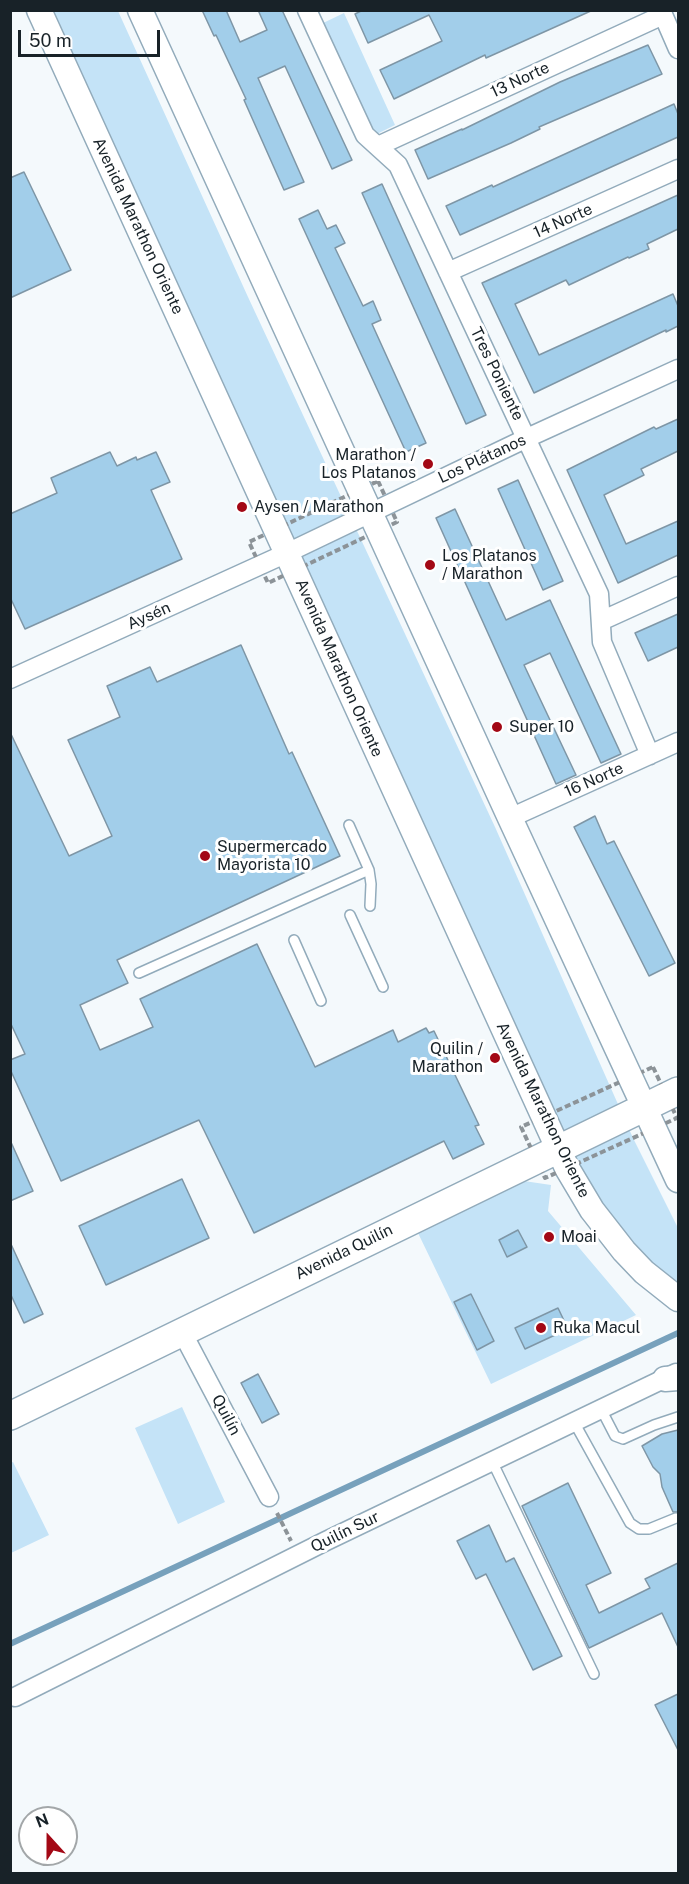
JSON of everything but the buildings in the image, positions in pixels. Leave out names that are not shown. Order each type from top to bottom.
[{"type":"main road","name":"Avenida Marathon Oriente","points":[[39,10],[557,1148],[577,1187],[605,1229],[644,1272],[678,1299]]},
{"type":"main road","points":[[140,10],[678,1180]]},
{"type":"main road","name":"Avenida Quilín","points":[[10,1416],[678,1091]]},
{"type":"street","name":"Tres Poniente","points":[[307,10],[365,135],[398,165],[600,594],[602,642],[650,755]]},
{"type":"street","name":"13 Norte","points":[[378,146],[662,13]]},
{"type":"street","points":[[662,13],[676,40]]},
{"type":"street","name":"14 Norte","points":[[448,272],[678,169]]},
{"type":"street","name":"Los Plátanos","points":[[287,553],[527,438],[678,369]]},
{"type":"street","name":"Aysén","points":[[10,679],[287,553]]},
{"type":"street","points":[[600,621],[678,586]]},
{"type":"street","name":"16 Norte","points":[[510,818],[678,742]]},
{"type":"street","name":"Quilín","points":[[182,1332],[271,1501]]},
{"type":"street","name":"Quilín Sur","points":[[15,1697],[298,1555],[674,1376]]},
{"type":"lane","points":[[349,825],[369,870],[370,906]]},
{"type":"lane","points":[[139,973],[369,870]]},
{"type":"lane","points":[[350,915],[383,987]]},
{"type":"lane","points":[[294,940],[321,1001]]},
{"type":"lane","points":[[601,1409],[615,1436],[623,1439],[663,1421],[678,1417]]},
{"type":"lane","points":[[574,1422],[630,1523],[639,1529],[650,1529],[676,1518]]},
{"type":"lane","points":[[492,1461],[594,1674]]},
{"type":"path","points":[[271,1501],[286,1531]]},
{"type":"shaded area","points":[[48,11],[118,11],[248,297],[495,827],[633,1138],[678,1228],[678,1289],[619,1234],[576,1167]]},
{"type":"shaded area","points":[[344,13],[395,125],[377,134],[366,127],[319,25]]},
{"type":"shaded area","points":[[524,1181],[551,1185],[548,1211],[636,1315],[491,1384],[418,1233]]},
{"type":"shaded area","points":[[182,1407],[225,1502],[178,1524],[135,1428]]},
{"type":"shaded area","points":[[13,1462],[49,1535],[11,1553],[10,1463]]},
{"type":"waterway","points":[[10,1644],[678,1333]]},
{"type":"place","name":"Marathon / Los Platanos","points":[[428,464]]},
{"type":"place","name":"Aysen / Marathon","points":[[242,507]]},
{"type":"place","name":"Los Platanos / Marathon","points":[[430,565]]},
{"type":"place","name":"Super 10","points":[[497,727]]},
{"type":"place","name":"Supermercado Mayorista 10","points":[[205,856]]},
{"type":"place","name":"Quilin / Marathon","points":[[495,1058]]},
{"type":"place","name":"Moai","points":[[549,1237]]},
{"type":"place","name":"Ruka Macul","points":[[541,1328]]}]
